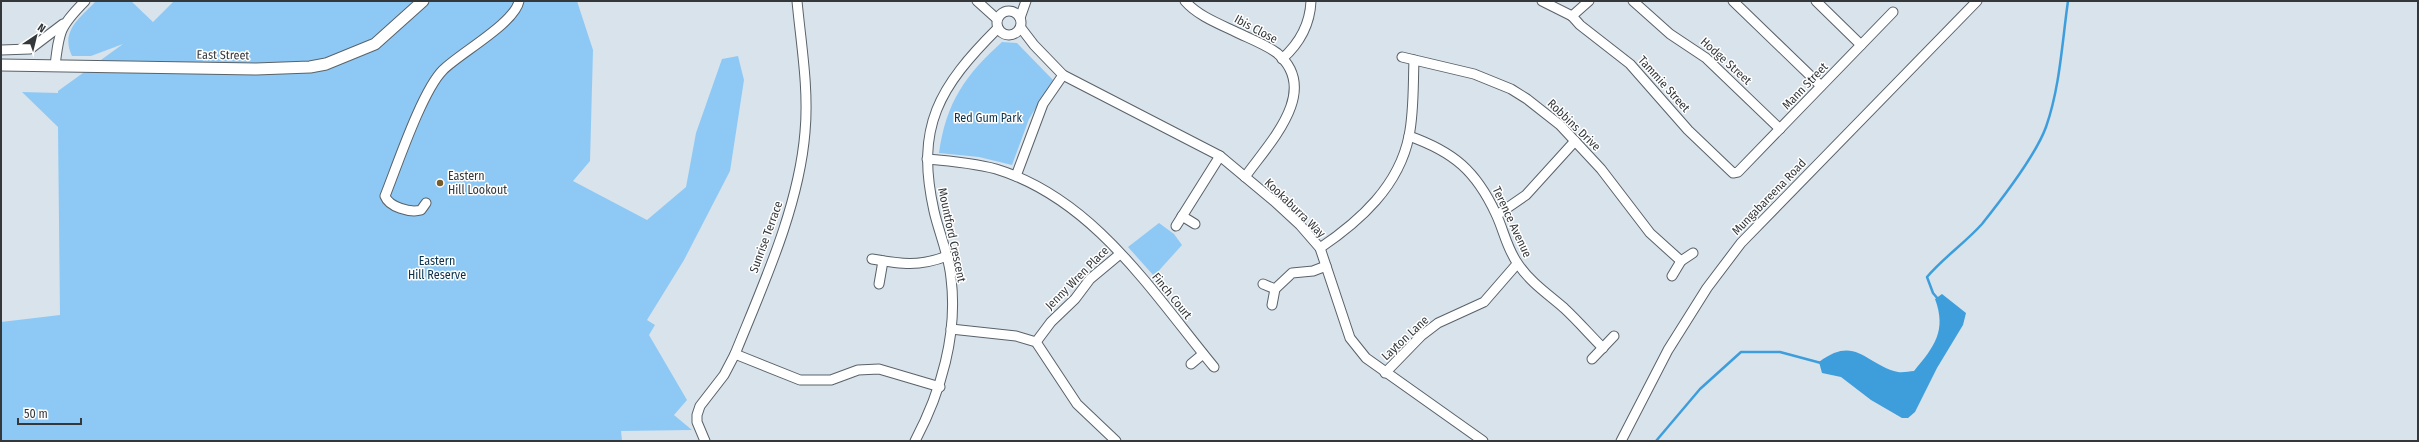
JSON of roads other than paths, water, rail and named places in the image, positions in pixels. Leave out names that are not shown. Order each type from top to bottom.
[{"type":"main road","name":"East Street","points":[[1,65],[272,69],[326,64],[375,44],[423,1]]},
{"type":"street","points":[[1,50],[30,49],[63,24],[85,1]]},
{"type":"street","points":[[426,203],[421,210],[414,211],[394,205],[385,196],[417,117],[433,84],[442,71],[504,22],[515,10],[519,1]]},
{"type":"street","name":"Sunrise Terrace","points":[[705,441],[697,422],[698,410],[724,375],[735,354],[790,212],[805,132],[806,105],[797,1]]},
{"type":"street","points":[[1003,29],[1008,11],[1025,1]]},
{"type":"street","points":[[1003,29],[1021,28],[1020,18],[1025,1]]},
{"type":"street","name":"Ibis Close","points":[[1185,1],[1190,7],[1220,24],[1272,50],[1282,59],[1292,79],[1294,103],[1285,121],[1245,177]]},
{"type":"street","points":[[1282,59],[1291,51],[1303,35],[1310,13],[1311,1]]},
{"type":"street","name":"Tammie Street","points":[[1542,1],[1572,16],[1580,25],[1630,64],[1688,130],[1733,173]]},
{"type":"street","points":[[1572,16],[1589,1]]},
{"type":"street","name":"Hodge Street","points":[[1633,1],[1670,34],[1706,58],[1780,129]]},
{"type":"street","points":[[1733,1],[1821,86]]},
{"type":"street","name":"Mungabareena Road","points":[[1621,441],[1668,350],[1707,288],[1741,243],[1977,1]]},
{"type":"street","points":[[1820,2],[1861,45]]},
{"type":"street","points":[[980,3],[1008,11],[1020,18]]},
{"type":"street","points":[[980,3],[1003,29]]},
{"type":"street","name":"Mann Street","points":[[1733,173],[1738,172],[1893,12]]},
{"type":"street","points":[[55,66],[58,35],[63,24]]},
{"type":"street","name":"Kookaburra Way","points":[[1021,28],[1063,75],[1220,156],[1300,225],[1320,248],[1350,338],[1366,358],[1385,373],[1463,425],[1483,441]]},
{"type":"street","name":"Mountford Crescent","points":[[915,441],[940,387],[951,329],[952,294],[947,256],[929,185],[928,159],[930,132],[942,97],[954,77],[982,44],[1003,29]]},
{"type":"street","name":"Kookaburra Way","points":[[1003,29],[1034,44]]},
{"type":"street","name":"Robbins Drive","points":[[1402,57],[1474,74],[1511,89],[1546,113],[1575,141],[1601,170],[1650,233],[1681,261]]},
{"type":"street","points":[[1320,248],[1359,219],[1392,179],[1402,158],[1409,136],[1414,60]]},
{"type":"street","points":[[1016,176],[1043,104],[1063,75]]},
{"type":"street","name":"Terence Avenue","points":[[1409,136],[1447,152],[1472,173],[1497,215],[1507,244],[1517,264],[1538,287],[1563,307],[1603,348]]},
{"type":"street","points":[[1497,215],[1526,195],[1575,141]]},
{"type":"street","points":[[1176,226],[1220,156]]},
{"type":"street","name":"Jenny Wren Place","points":[[928,159],[977,164],[1016,176],[1045,190],[1069,206],[1091,224],[1120,254],[1090,280],[1075,299],[1051,322],[1036,342]]},
{"type":"street","points":[[1182,216],[1195,224]]},
{"type":"street","points":[[1672,276],[1681,261],[1693,253]]},
{"type":"street","name":"Finch Court","points":[[1120,254],[1214,367]]},
{"type":"street","points":[[872,259],[908,265],[928,263],[947,256]]},
{"type":"street","points":[[879,284],[883,261]]},
{"type":"street","name":"Layton Lane","points":[[1385,373],[1421,336],[1438,323],[1484,302],[1517,264]]},
{"type":"street","points":[[1272,305],[1275,289],[1292,273],[1314,272],[1326,266]]},
{"type":"street","points":[[1263,284],[1269,288],[1275,289]]},
{"type":"street","points":[[951,329],[1016,336],[1036,342],[1077,404],[1116,441]]},
{"type":"street","points":[[1592,359],[1614,336]]},
{"type":"street","points":[[735,354],[800,380],[831,380],[858,370],[879,369],[940,387]]},
{"type":"street","points":[[1191,364],[1204,354]]},
{"type":"waterway","points":[[1938,299],[1933,293],[1927,277],[1982,224],[1999,203],[2041,139],[2051,112],[2060,65],[2068,1]]},
{"type":"waterway","points":[[1656,441],[1700,389],[1741,352],[1780,352],[1821,363]]},
{"type":"place","name":"Eastern Hill Lookout","points":[[440,183]]},
{"type":"park label","name":"Red Gum Park","points":[[988,118]]},
{"type":"park label","name":"Eastern Hill Reserve","points":[[437,268]]}]
